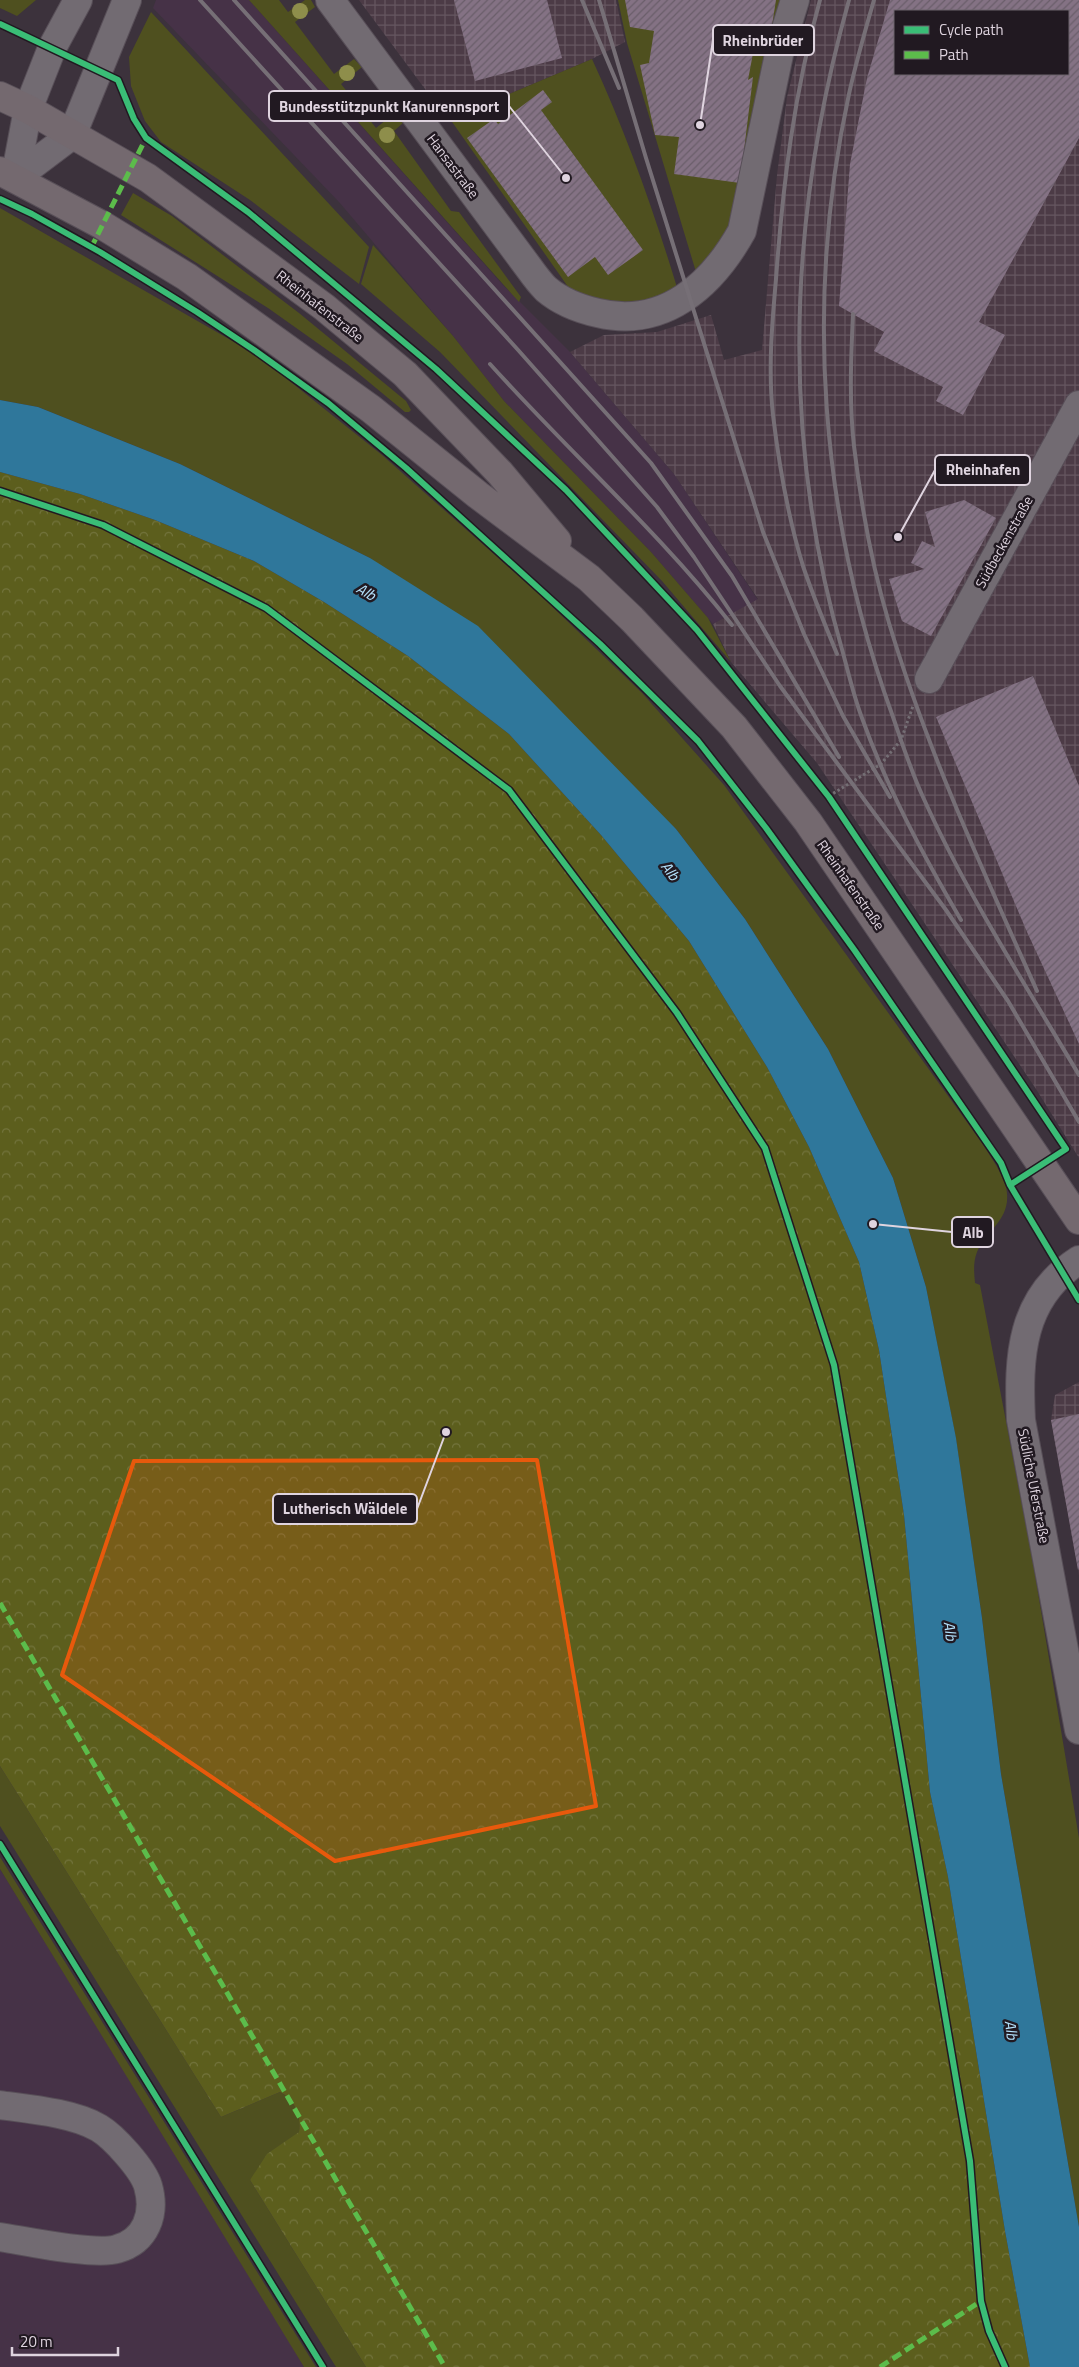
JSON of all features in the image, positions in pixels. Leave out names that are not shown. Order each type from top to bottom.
[{"type":"main road","name":"Rheinhafenstraße","points":[[0,96],[28,109],[148,178],[228,234],[324,307],[405,374],[500,473],[589,578],[632,619],[734,726],[808,822],[1079,1220]]},
{"type":"main road","name":"Rheinhafenstraße","points":[[7,175],[102,225],[187,277],[372,409],[478,495],[589,578]]},
{"type":"street","points":[[7,175],[28,109],[52,48],[78,0]]},
{"type":"street","points":[[7,175],[72,135],[128,0]]},
{"type":"street","name":"Hansastraße","points":[[330,0],[528,268],[546,289],[582,310],[606,316],[648,314],[671,307],[688,296],[715,272],[725,260],[742,231],[781,45],[795,0]]},
{"type":"street","name":"Südbeckenstraße","points":[[929,678],[1079,405]]},
{"type":"street","name":"Südliche Uferstraße","points":[[1079,1260],[1061,1272],[1040,1297],[1028,1322],[1021,1352],[1020,1385],[1021,1420],[1079,1730]]},
{"type":"street","points":[[0,2105],[57,2113],[99,2128],[128,2153],[148,2185],[150,2216],[139,2239],[116,2250],[95,2251],[0,2237]]},
{"type":"path","points":[[829,797],[882,764],[901,740],[914,701]]},
{"type":"highlighted area","points":[[537,1460],[596,1806],[335,1861],[62,1675],[134,1461]]},
{"type":"shaded area","points":[[0,0],[36,0],[17,16],[0,8]]},
{"type":"shaded area","points":[[156,0],[249,0],[503,285],[570,352],[674,474],[758,600],[713,624],[651,552],[504,401],[453,336],[339,202],[153,8]]},
{"type":"shaded area","points":[[249,0],[279,0],[288,12],[305,0],[311,0],[315,7],[295,22],[334,74],[354,59],[362,67],[341,84],[376,128],[396,112],[403,123],[394,131],[451,211],[459,212],[521,297],[519,302]]},
{"type":"shaded area","points":[[359,0],[616,0],[625,42],[592,59],[448,120]]},
{"type":"shaded area","points":[[618,0],[790,0],[739,222],[696,272],[627,43]]},
{"type":"shaded area","points":[[811,0],[1079,0],[1079,1158],[1036,1089],[817,763],[731,662],[713,624],[758,599],[674,474],[570,352],[604,335],[657,332],[711,315],[724,360],[762,350],[777,175],[787,97]]},
{"type":"shaded area","points":[[151,12],[369,247],[359,284],[250,200],[161,142],[145,121],[131,86],[129,57]]},
{"type":"shaded area","points":[[592,59],[640,175],[679,294],[641,306],[578,301],[450,119]]},
{"type":"shaded area","points":[[133,193],[172,216],[299,313],[406,401],[411,410],[405,412],[347,364],[268,308],[121,215]]},
{"type":"shaded area","points":[[0,208],[257,355],[382,455],[539,594],[642,693],[724,785],[982,1143],[999,1170],[1006,1187],[1006,1207],[1003,1216],[977,1252],[974,1275],[975,1283],[980,1285],[1033,1563],[1079,1838],[1079,2227],[1001,1774],[982,1618],[956,1439],[926,1287],[893,1178],[828,1049],[745,919],[676,829],[370,558],[180,464],[38,407],[0,400]]},
{"type":"shaded area","points":[[373,245],[453,336],[504,401],[651,552],[708,618],[731,662],[662,581],[440,352],[361,284]]},
{"type":"shaded area","points":[[1079,1382],[1079,1575],[1051,1420],[1055,1395]]},
{"type":"shaded area","points":[[0,1766],[221,2117],[280,2092],[290,2099],[298,2114],[299,2132],[250,2180],[366,2367],[336,2367],[0,1826]]},
{"type":"shaded area","points":[[0,1857],[316,2367],[304,2367],[0,1869]]},
{"type":"shaded area","points":[[0,1869],[276,2318],[304,2367],[0,2367]]},
{"type":"green space","points":[[0,472],[80,494],[155,520],[254,561],[324,602],[408,656],[509,734],[601,835],[689,941],[767,1067],[809,1147],[859,1262],[879,1350],[904,1515],[930,1792],[948,1877],[1005,2231],[1030,2367],[366,2367],[250,2180],[267,2154],[299,2132],[298,2114],[290,2099],[280,2092],[221,2117],[0,1766]]},
{"type":"water","points":[[0,400],[38,407],[180,464],[370,558],[478,626],[676,829],[745,919],[828,1049],[893,1178],[926,1287],[956,1438],[982,1618],[1001,1774],[1079,2227],[1079,2367],[1030,2367],[1005,2231],[948,1877],[930,1792],[904,1515],[879,1350],[859,1262],[809,1147],[767,1067],[689,941],[601,835],[509,734],[408,656],[324,602],[254,561],[155,520],[80,494],[0,472]]},
{"type":"building","points":[[454,0],[547,0],[562,58],[475,81]]},
{"type":"building","points":[[625,0],[776,0],[768,51],[754,48],[748,80],[753,77],[740,183],[674,174],[679,137],[655,135],[640,65],[649,63],[654,31],[630,27]]},
{"type":"building","points":[[890,0],[1079,0],[1079,138],[979,322],[1005,335],[963,415],[936,401],[943,387],[874,351],[884,332],[839,306],[850,164],[867,78]]},
{"type":"building","points":[[543,90],[552,102],[541,110],[643,250],[608,275],[595,257],[568,277],[467,138],[494,119],[498,124]]},
{"type":"building","points":[[964,500],[996,518],[931,636],[902,621],[889,579],[924,569],[911,563],[922,541],[935,547],[925,512]]},
{"type":"building","points":[[1033,676],[1079,786],[1079,1044],[1027,932],[936,717]]},
{"type":"building","points":[[1079,1414],[1079,1569],[1078,1570],[1051,1420]]},
{"type":"railway","points":[[200,0],[519,351],[657,507],[694,557],[780,686],[946,910],[1008,1001],[1079,1122]]},
{"type":"railway","points":[[234,0],[651,463],[732,576],[839,757]]},
{"type":"railway","points":[[582,0],[619,88]]},
{"type":"railway","points":[[599,0],[646,158],[763,532],[804,634],[843,716],[890,797]]},
{"type":"railway","points":[[820,0],[796,104],[786,173],[773,313],[771,381],[778,453],[793,529],[803,566],[837,654]]},
{"type":"railway","points":[[849,0],[829,81],[813,163],[804,245],[799,326],[801,408],[809,490],[823,572],[859,710],[894,796],[961,920]]},
{"type":"railway","points":[[874,0],[849,94],[835,172],[827,251],[824,329],[827,408],[835,487],[849,564],[868,641],[903,747],[923,797],[977,903],[1079,1075]]},
{"type":"railway","points":[[853,314],[851,363],[852,429],[860,491],[877,580],[904,670],[938,764],[976,855],[1037,991]]},
{"type":"railway","points":[[490,364],[674,557],[732,625]]},
{"type":"marked path","points":[[91,248],[146,138]]},
{"type":"marked path","points":[[0,1603],[445,2367]]},
{"type":"marked path","points":[[880,2367],[981,2301]]},
{"type":"cycle path","points":[[0,24],[118,80],[134,119],[146,138],[248,212],[436,369],[566,490],[697,630],[829,797],[1066,1149],[1010,1185]]},
{"type":"cycle path","points":[[0,199],[32,214],[100,252],[197,312],[328,403],[406,468],[600,644],[698,741],[766,828],[855,951],[1001,1163],[1010,1185],[1079,1300]]},
{"type":"cycle path","points":[[0,491],[103,525],[266,608],[509,790],[677,1013],[765,1148],[834,1365],[970,2161],[981,2301],[989,2331],[1005,2367]]},
{"type":"cycle path","points":[[0,1844],[323,2367]]},
{"type":"place","name":"Rheinbrüder","points":[[700,125]]},
{"type":"place","name":"Bundesstützpunkt Kanurennsport","points":[[566,178]]},
{"type":"place","name":"Rheinhafen","points":[[898,537]]},
{"type":"place","name":"Alb","points":[[873,1224]]},
{"type":"place","name":"Lutherisch Wäldele","points":[[446,1432]]}]
